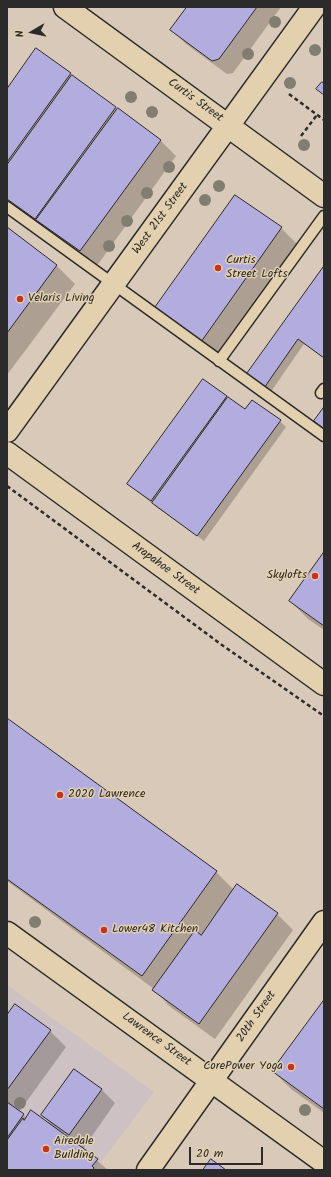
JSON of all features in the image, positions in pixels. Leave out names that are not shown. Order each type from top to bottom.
[{"type":"street","name":"Curtis Street","points":[[65,7],[324,196]]},
{"type":"street","name":"West 21st Street","points":[[7,431],[314,7]]},
{"type":"street","name":"Arapahoe Street","points":[[7,453],[324,684]]},
{"type":"street","name":"20th Street","points":[[148,1170],[324,922]]},
{"type":"street","name":"Lawrence Street","points":[[7,933],[324,1162]]},
{"type":"lane","points":[[7,207],[324,436]]},
{"type":"lane","points":[[219,361],[324,216]]},
{"type":"path","points":[[289,94],[324,120]]},
{"type":"path","points":[[301,136],[317,115]]},
{"type":"path","points":[[7,486],[222,645],[324,716]]},
{"type":"shaded area","points":[[7,985],[154,1092],[95,1170],[7,1170]]},
{"type":"building","points":[[187,7],[257,7],[219,59],[212,61],[170,30]]},
{"type":"building","points":[[36,48],[71,73],[7,162],[7,89]]},
{"type":"building","points":[[72,75],[116,107],[35,219],[7,199],[7,165]]},
{"type":"building","points":[[322,82],[324,83],[324,95],[316,89]]},
{"type":"building","points":[[118,108],[161,140],[80,251],[36,220]]},
{"type":"building","name":"Curtis Street Lofts","points":[[235,195],[282,227],[201,342],[154,309]]},
{"type":"building","name":"Velaris Living","points":[[7,227],[57,265],[7,333]]},
{"type":"building","points":[[324,266],[324,358],[298,339],[264,388],[246,375]]},
{"type":"building","points":[[203,379],[227,396],[151,501],[127,484]]},
{"type":"building","points":[[228,397],[245,409],[252,400],[281,420],[197,536],[152,503]]},
{"type":"building","points":[[324,407],[324,429],[314,421]]},
{"type":"building","name":"Skylofts","points":[[324,552],[324,626],[289,601]]},
{"type":"building","name":"2020 Lawrence","points":[[7,718],[217,871],[142,976],[7,879]]},
{"type":"building","points":[[237,884],[278,913],[199,1024],[152,990],[195,930],[201,935]]},
{"type":"building","points":[[324,1000],[324,1109],[272,1071]]},
{"type":"building","points":[[15,1004],[51,1030],[7,1090],[7,1015]]},
{"type":"building","points":[[74,1069],[102,1089],[69,1135],[41,1115]]},
{"type":"building","points":[[7,1102],[24,1114],[7,1138]]},
{"type":"building","name":"Airedale Building","points":[[31,1110],[98,1159],[92,1166],[94,1168],[93,1170],[7,1170],[7,1140],[23,1118],[24,1120]]},
{"type":"building","points":[[211,1159],[226,1170],[203,1170]]},
{"type":"place","name":"Curtis Street Lofts","points":[[218,268]]},
{"type":"place","name":"Velaris Living","points":[[20,299]]},
{"type":"place","name":"Skylofts","points":[[315,576]]},
{"type":"place","name":"2020 Lawrence","points":[[60,795]]},
{"type":"place","name":"Lower48 Kitchen","points":[[104,930]]},
{"type":"place","name":"CorePower Yoga","points":[[291,1067]]},
{"type":"place","name":"Airedale Building","points":[[46,1149]]}]
